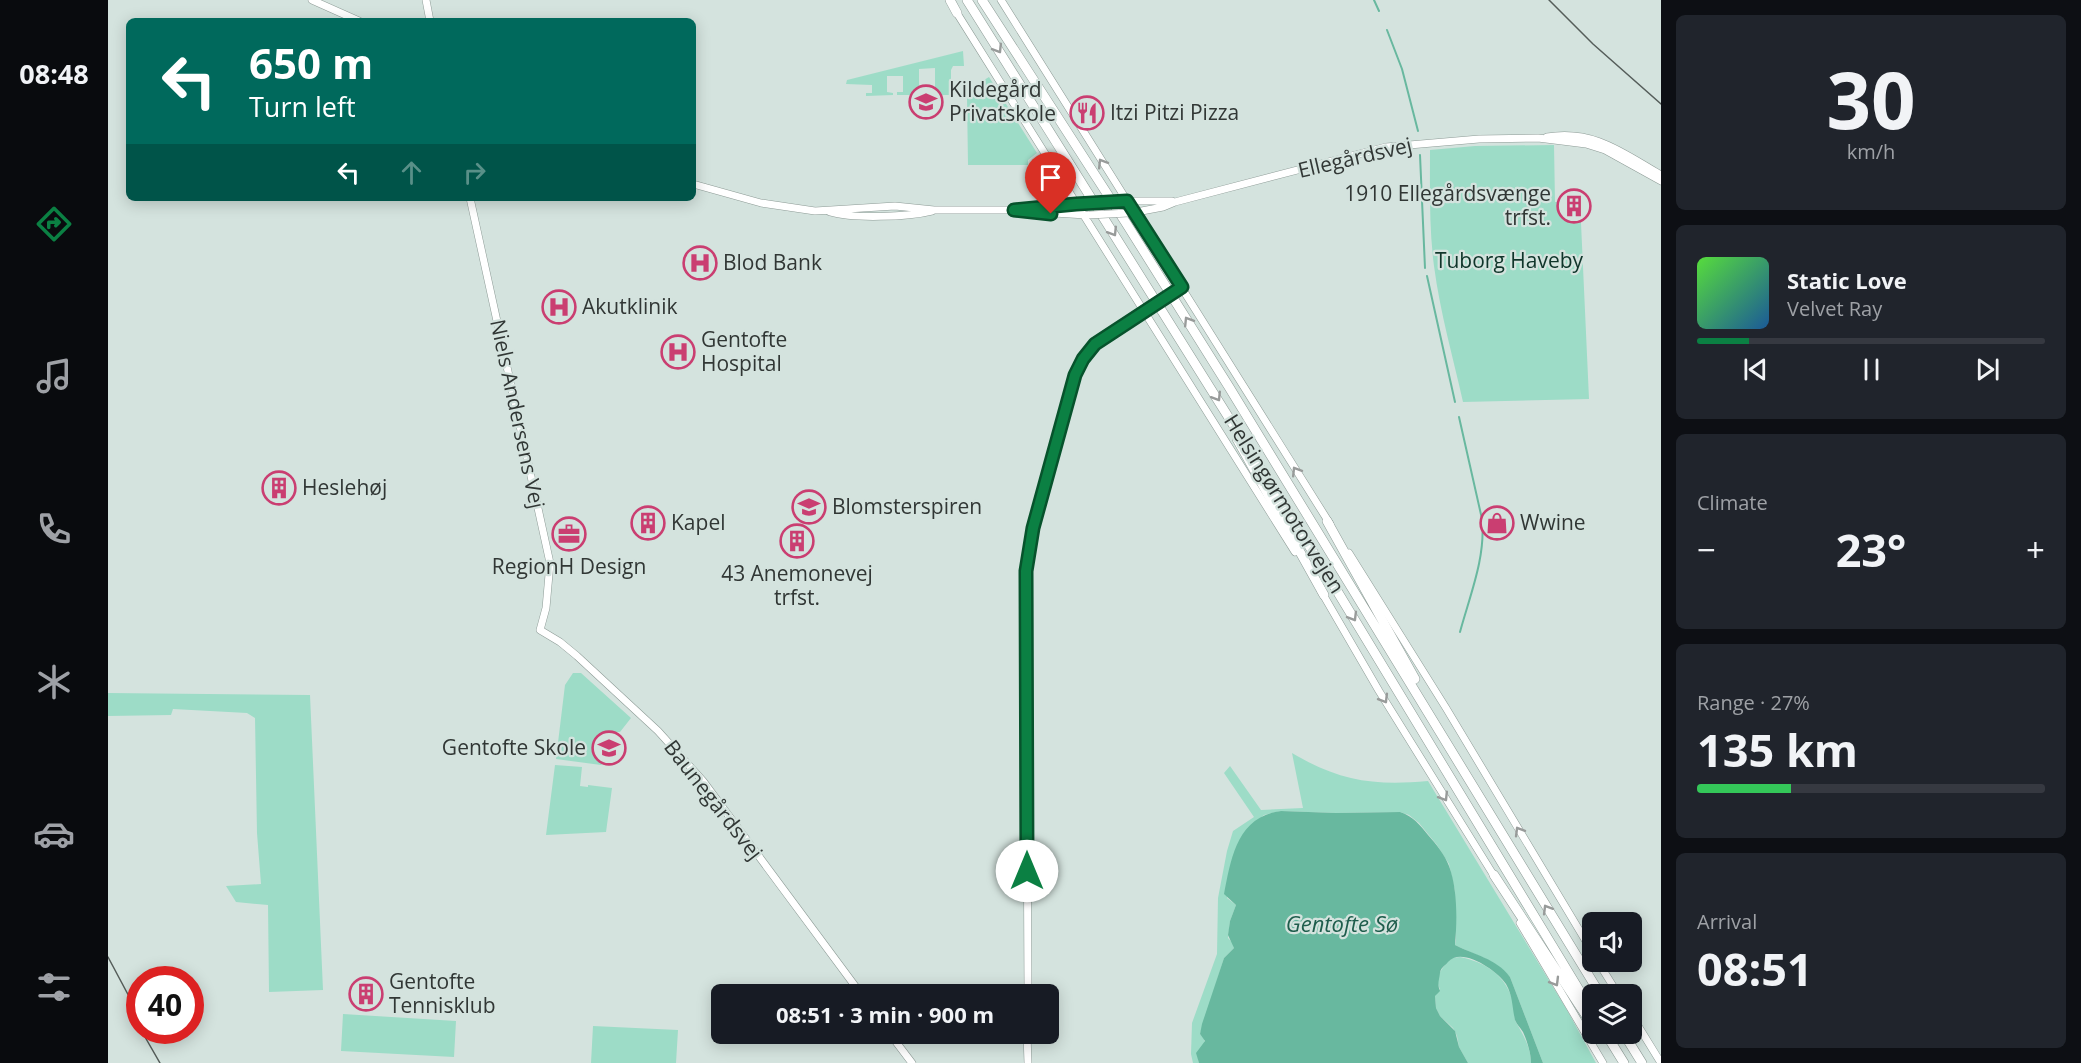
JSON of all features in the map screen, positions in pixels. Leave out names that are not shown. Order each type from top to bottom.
[{"type":"highway","points":[[949,0],[957,13]]},
{"type":"highway","name":"Helsingørmotorvejen","points":[[967,0],[1228,415],[1582,995]]},
{"type":"highway","name":"Helsingørmotorvejen","points":[[982,0],[1211,358],[1594,984]]},
{"type":"highway","points":[[1228,415],[1231,428],[1324,595]]},
{"type":"highway","points":[[1327,521],[1438,722],[1438,729]]},
{"type":"highway","points":[[1494,875],[1582,1009]]},
{"type":"highway","points":[[1607,1044],[1614,1048]]},
{"type":"highway","points":[[1612,1044],[1624,1063]]},
{"type":"highway","points":[[1630,1044],[1642,1063]]},
{"type":"street","points":[[312,0],[352,18]]},
{"type":"street","points":[[426,0],[429,18]]},
{"type":"street","points":[[1001,0],[1131,213],[1327,521],[1400,631],[1582,935]]},
{"type":"street","points":[[957,13],[1324,595],[1390,710],[1494,875],[1548,972],[1603,1063]]},
{"type":"street","name":"Ellegårdsvej","points":[[1014,210],[1086,215],[1131,213],[1163,207],[1401,144],[1479,139],[1575,135],[1592,138],[1613,146],[1661,175]]},
{"type":"street","name":"Ellegårdsvej","points":[[1538,138],[1586,144],[1605,150],[1661,181]]},
{"type":"street","points":[[696,185],[761,203],[837,214],[881,215],[923,213],[934,210],[1014,210]]},
{"type":"street","name":"Niels Andersens Vej","points":[[471,201],[550,562],[546,608],[540,630]]},
{"type":"street","name":"Ellegårdsvej","points":[[1014,210],[1124,201],[1175,202]]},
{"type":"street","points":[[1028,984],[1026,571],[1033,528],[1075,375],[1083,359],[1095,344],[1180,288]]},
{"type":"street","name":"Baunegårdsvej","points":[[540,630],[577,656],[674,748],[703,781],[854,984]]},
{"type":"street","points":[[1642,1032],[1661,1063]]},
{"type":"street","points":[[898,1044],[912,1063]]},
{"type":"street","points":[[1028,1044],[1028,1063]]},
{"type":"green space","points":[[963,51],[964,66],[953,66],[951,70],[951,95],[929,95],[929,92],[935,92],[935,68],[919,69],[919,92],[925,92],[925,95],[897,95],[897,92],[903,92],[903,76],[887,76],[887,92],[893,95],[866,96],[866,93],[872,93],[872,85],[846,84],[847,80]]},
{"type":"green space","points":[[989,77],[1037,153],[1028,160],[1028,165],[968,165],[967,97],[984,97],[984,80]]},
{"type":"green space","name":"Tuborg Haveby","points":[[1554,145],[1555,202],[1580,201],[1589,399],[1463,402],[1443,317],[1432,252],[1430,150],[1475,146]]},
{"type":"green space","points":[[573,673],[581,673],[631,718],[620,732],[607,732],[601,765],[556,759],[565,685]]},
{"type":"green space","points":[[108,693],[310,695],[323,990],[269,992],[268,905],[236,902],[226,886],[261,884],[257,833],[255,718],[247,713],[173,709],[171,715],[108,716]]},
{"type":"green space","points":[[1292,753],[1325,770],[1357,779],[1391,783],[1428,781],[1567,1010],[1582,1037],[1582,1044],[1586,1044],[1596,1063],[1543,1063],[1510,977],[1498,966],[1455,945],[1455,891],[1449,864],[1437,845],[1419,823],[1409,815],[1400,812],[1281,811],[1264,815],[1245,832],[1227,898],[1236,905],[1230,921],[1228,938],[1234,948],[1224,958],[1200,1034],[1205,1043],[1197,1053],[1199,1063],[1193,1063],[1192,1023],[1217,954],[1218,898],[1227,851],[1233,831],[1254,817],[1224,773],[1230,766],[1261,810],[1303,808]]},
{"type":"green space","points":[[555,765],[582,767],[580,786],[612,788],[606,832],[546,835]]},
{"type":"green space","points":[[1460,957],[1486,966],[1505,984],[1513,1002],[1516,1022],[1525,1038],[1531,1063],[1468,1063],[1459,1047],[1453,1028],[1440,1016],[1436,1008],[1435,996],[1440,989],[1438,980],[1443,968],[1451,958]]},
{"type":"green space","points":[[343,1014],[456,1021],[454,1057],[341,1051]]},
{"type":"green space","points":[[593,1026],[678,1030],[676,1063],[591,1063]]},
{"type":"water","name":"Gentofte Sø","points":[[1281,811],[1400,812],[1416,821],[1440,850],[1452,875],[1456,916],[1455,945],[1498,965],[1510,977],[1543,1063],[1531,1063],[1523,1032],[1515,1020],[1506,984],[1487,967],[1470,958],[1461,957],[1448,962],[1440,971],[1438,982],[1440,991],[1435,996],[1436,1008],[1440,1016],[1455,1031],[1459,1047],[1468,1063],[1199,1063],[1196,1053],[1205,1041],[1200,1034],[1202,1024],[1224,958],[1234,948],[1228,935],[1236,905],[1224,894],[1234,854],[1245,830],[1266,815]]},
{"type":"waterway","points":[[1374,0],[1379,11]]},
{"type":"waterway","points":[[1387,30],[1402,69],[1418,131]]},
{"type":"waterway","points":[[1420,155],[1425,268]]},
{"type":"waterway","points":[[1427,276],[1455,402]]},
{"type":"waterway","points":[[1459,417],[1482,519],[1483,533],[1476,576],[1460,632]]},
{"type":"tram line","points":[[1549,0],[1593,44],[1661,104]]},
{"type":"tram line","points":[[108,957],[126,991]]},
{"type":"tram line","points":[[149,1044],[160,1063]]},
{"type":"place","name":"Kildegård Privatskole","points":[[926,102]]},
{"type":"place","name":"Itzi Pitzi Pizza","points":[[1087,113]]},
{"type":"place","name":"1910 Ellegårdsvænge trfst.","points":[[1574,206]]},
{"type":"place","name":"Blod Bank","points":[[700,263]]},
{"type":"place","name":"Akutklinik","points":[[559,307]]},
{"type":"place","name":"Gentofte Hospital","points":[[678,352]]},
{"type":"place","name":"Heslehøj","points":[[279,488]]},
{"type":"place","name":"Blomsterspiren","points":[[809,507]]},
{"type":"place","name":"Kapel","points":[[648,523]]},
{"type":"place","name":"Wwine","points":[[1497,523]]},
{"type":"place","name":"RegionH Design","points":[[569,534]]},
{"type":"place","name":"43 Anemonevej trfst.","points":[[797,541]]},
{"type":"place","name":"Gentofte Skole","points":[[609,748]]},
{"type":"place","name":"Gentofte Tennisklub","points":[[366,994]]},
{"type":"route","points":[[1027,871],[1026,571],[1033,528],[1075,375],[1083,359],[1095,344],[1182,287],[1127,201],[1014,210],[1051,214]]}]
